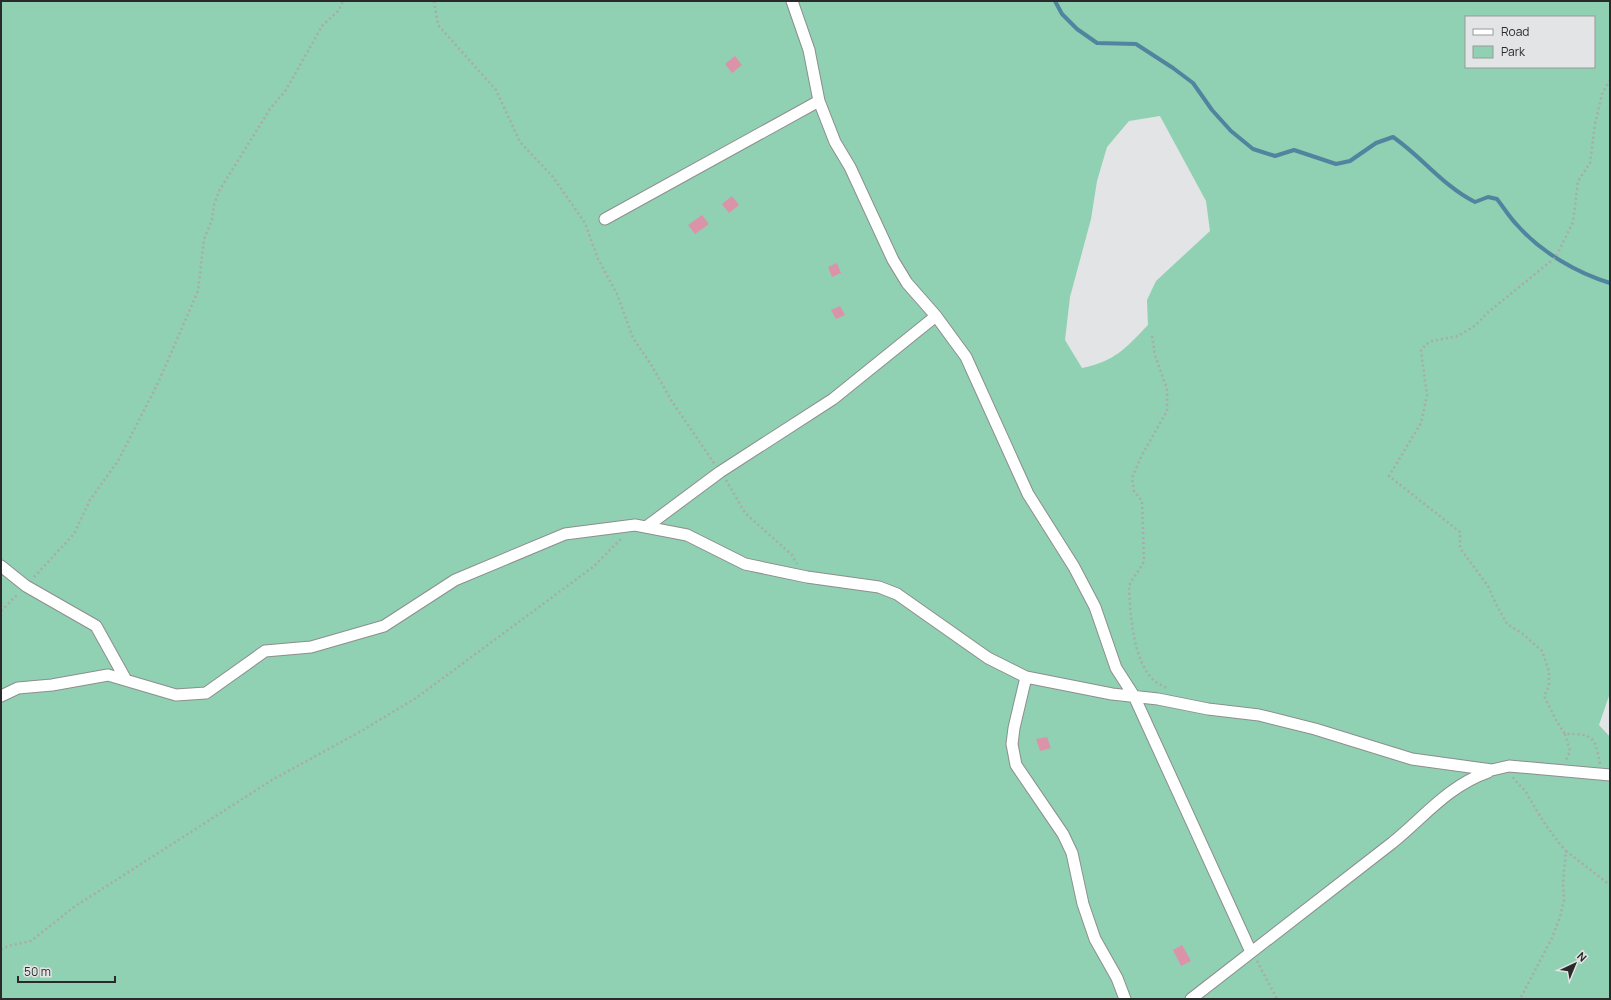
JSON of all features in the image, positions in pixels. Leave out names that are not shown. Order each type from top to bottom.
[{"type":"street","points":[[792,1],[809,50],[819,101],[830,131],[850,167],[893,260],[907,283],[936,316],[966,356],[1028,494],[1081,580],[1095,607],[1116,668],[1134,696],[1251,952]]},
{"type":"street","points":[[605,219],[819,101]]},
{"type":"street","points":[[640,526],[833,399],[936,316]]},
{"type":"street","points":[[1,696],[18,688],[52,685],[108,675],[176,695],[206,693],[265,651],[311,647],[384,626],[455,580],[565,534],[640,526],[687,535],[746,564],[806,577],[879,587],[897,594],[988,658],[1026,677],[1208,709],[1259,715],[1315,729],[1412,759],[1492,770]]},
{"type":"street","points":[[1,566],[26,586],[96,626],[126,680]]},
{"type":"street","points":[[1026,677],[1014,728],[1012,744],[1016,765],[1064,834],[1072,853],[1083,904],[1095,939],[1117,978],[1125,999]]},
{"type":"street","points":[[1191,999],[1393,842],[1455,787],[1473,777],[1509,766],[1606,774]]},
{"type":"path","points":[[1,611],[74,534],[90,500],[118,461],[158,383],[198,291],[204,239],[212,220],[214,205],[220,191],[270,110],[286,90],[322,26],[339,10],[343,1]]},
{"type":"path","points":[[434,1],[438,25],[496,90],[520,142],[553,177],[585,223],[598,260],[617,294],[632,338],[652,366],[671,400],[720,472],[745,513],[792,555],[806,577]]},
{"type":"path","points":[[1563,770],[1570,751],[1565,734],[1544,696],[1548,686],[1549,670],[1542,651],[1523,634],[1508,624],[1496,604],[1488,586],[1460,548],[1460,532],[1389,476],[1421,423],[1427,395],[1421,351],[1425,345],[1432,341],[1458,336],[1476,325],[1486,314],[1556,257],[1573,222],[1578,181],[1590,163],[1595,124],[1602,94],[1610,80]]},
{"type":"path","points":[[1152,336],[1155,356],[1167,389],[1167,411],[1142,455],[1132,478],[1134,491],[1142,501],[1144,561],[1141,568],[1132,579],[1129,594],[1133,636],[1144,666],[1155,681],[1168,688]]},
{"type":"path","points":[[1,950],[8,946],[31,942],[74,907],[272,780],[363,730],[416,698],[593,567],[640,526]]},
{"type":"path","points":[[1565,734],[1584,734],[1591,738],[1596,745],[1606,774]]},
{"type":"path","points":[[1509,766],[1509,770],[1517,784],[1526,792],[1534,808],[1566,851],[1610,885]]},
{"type":"path","points":[[1520,999],[1552,938],[1560,917],[1564,900],[1563,882],[1566,851]]},
{"type":"path","points":[[1251,952],[1261,966],[1277,999]]},
{"type":"green space","points":[[1,1],[1610,1],[1610,693],[1599,725],[1610,737],[1610,999],[1,999]],"holes":[[[1160,116],[1206,201],[1210,231],[1156,281],[1147,300],[1148,325],[1119,353],[1103,362],[1082,368],[1065,340],[1070,297],[1091,219],[1097,181],[1107,147],[1129,121]]]},
{"type":"building","points":[[735,56],[742,65],[732,73],[725,64]]},
{"type":"building","points":[[732,196],[739,205],[729,213],[722,204]]},
{"type":"building","points":[[702,215],[709,224],[695,234],[688,225]]},
{"type":"building","points":[[837,263],[841,273],[832,277],[828,267]]},
{"type":"building","points":[[840,306],[845,315],[836,319],[831,310]]},
{"type":"building","points":[[1047,737],[1051,748],[1040,751],[1036,739]]},
{"type":"building","points":[[1182,945],[1191,961],[1181,966],[1173,950]]},
{"type":"waterway","points":[[1055,1],[1062,14],[1077,29],[1097,43],[1136,44],[1173,68],[1193,83],[1212,110],[1231,131],[1253,149],[1275,156],[1294,150],[1336,164],[1350,161],[1376,143],[1393,137],[1414,153],[1443,180],[1463,195],[1475,202],[1488,197],[1497,199],[1527,236],[1549,253],[1585,274],[1610,283]]}]
